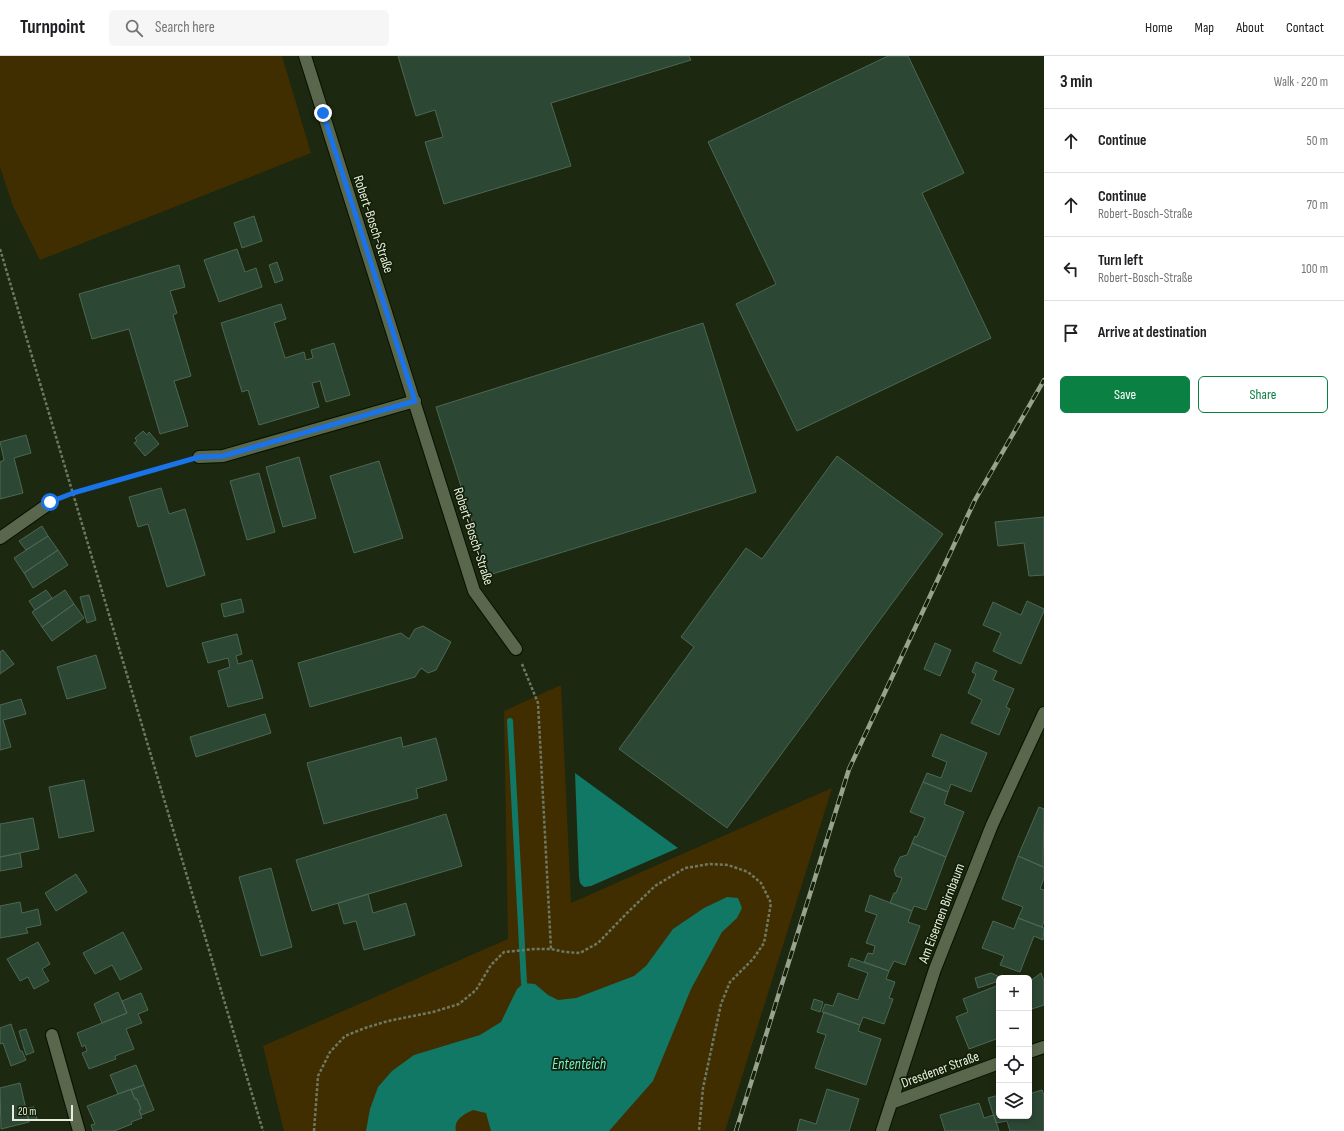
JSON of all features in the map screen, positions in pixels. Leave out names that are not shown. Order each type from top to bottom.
[{"type":"street","name":"Robert-Bosch-Straße","points":[[305,56],[474,590],[516,649]]},
{"type":"street","points":[[199,457],[223,456],[415,401]]},
{"type":"street","points":[[0,538],[50,502]]},
{"type":"street","name":"Am Eisernen Birnbaum","points":[[882,1131],[940,955],[992,825],[1044,713]]},
{"type":"street","points":[[52,1035],[79,1131]]},
{"type":"street","points":[[1032,1051],[1044,1047]]},
{"type":"street","name":"Dresdener Straße","points":[[891,1103],[996,1064]]},
{"type":"path","points":[[0,248],[263,1131]]},
{"type":"path","points":[[50,502],[73,493],[199,457]]},
{"type":"path","points":[[516,649],[538,703],[551,949]]},
{"type":"path","points":[[314,1131],[318,1076],[330,1052],[345,1036],[388,1021],[433,1012],[459,1004],[476,990],[491,965],[504,952],[551,949],[580,953],[598,943],[655,886],[685,868],[710,864],[728,865],[748,872],[762,883],[771,903],[764,943],[753,959],[730,982],[721,1004],[703,1088],[699,1131]]},
{"type":"shaded area","points":[[0,56],[282,56],[311,153],[40,260],[13,206],[0,167]]},
{"type":"shaded area","points":[[561,685],[571,903],[832,788],[725,1131],[284,1131],[263,1046],[508,939],[504,711]]},
{"type":"water","points":[[575,773],[678,848],[591,886],[584,887],[580,883],[579,877]]},
{"type":"water","name":"Ententeich","points":[[727,897],[738,898],[742,908],[737,918],[722,932],[691,989],[653,1081],[609,1131],[491,1131],[486,1113],[473,1110],[460,1118],[456,1124],[456,1131],[366,1131],[370,1109],[378,1087],[392,1071],[414,1055],[480,1035],[501,1022],[517,989],[524,983],[535,984],[548,995],[558,1000],[576,998],[634,976],[646,966],[673,929],[704,908]]},
{"type":"building","points":[[398,56],[689,56],[691,60],[551,103],[571,166],[444,204],[425,142],[443,137],[435,110],[416,116]]},
{"type":"building","points":[[888,56],[908,56],[964,173],[922,193],[991,338],[797,431],[736,304],[776,284],[708,142]]},
{"type":"building","points":[[254,216],[262,241],[242,248],[234,223]]},
{"type":"building","points":[[237,249],[245,272],[256,268],[262,287],[219,302],[204,260]]},
{"type":"building","points":[[277,262],[283,280],[275,283],[269,265]]},
{"type":"building","points":[[179,265],[185,287],[170,291],[177,313],[173,315],[191,376],[174,381],[188,426],[160,434],[129,329],[92,339],[79,294]]},
{"type":"building","points":[[281,304],[286,319],[274,323],[285,358],[304,352],[306,360],[313,358],[311,350],[334,343],[350,395],[326,402],[320,381],[312,383],[319,407],[259,425],[248,390],[242,392],[221,323]]},
{"type":"building","points":[[703,323],[756,492],[489,575],[436,407]]},
{"type":"building","points":[[143,431],[147,435],[149,432],[159,444],[145,456],[134,443],[137,441],[135,438]]},
{"type":"building","points":[[26,435],[31,453],[14,458],[23,493],[0,499],[0,462],[4,460],[0,442]]},
{"type":"building","points":[[837,456],[943,534],[727,828],[619,749],[694,647],[681,637],[746,548],[762,559]]},
{"type":"building","points":[[299,457],[316,518],[283,527],[266,467]]},
{"type":"building","points":[[379,461],[403,538],[354,553],[330,476]]},
{"type":"building","points":[[259,473],[275,532],[247,540],[230,481]]},
{"type":"building","points":[[161,488],[169,514],[185,509],[205,575],[167,587],[148,524],[138,527],[129,497]]},
{"type":"building","points":[[1044,517],[1044,575],[1029,576],[1024,543],[998,546],[995,522]]},
{"type":"building","points":[[42,526],[48,536],[26,550],[19,541]]},
{"type":"building","points":[[48,536],[58,550],[24,573],[14,558]]},
{"type":"building","points":[[58,550],[68,565],[33,588],[24,573]]},
{"type":"building","points":[[46,590],[52,598],[35,610],[29,601]]},
{"type":"building","points":[[65,590],[74,604],[42,627],[32,612]]},
{"type":"building","points":[[89,595],[96,620],[87,623],[80,597]]},
{"type":"building","points":[[241,599],[244,612],[224,617],[221,604]]},
{"type":"building","points":[[1027,601],[1044,609],[1044,611],[1021,664],[993,651],[1001,633],[983,625],[993,602],[1021,615]]},
{"type":"building","points":[[74,604],[84,618],[52,641],[42,627]]},
{"type":"building","points":[[423,626],[451,642],[436,670],[428,673],[421,668],[415,677],[310,707],[298,663],[401,633],[409,639],[415,629]]},
{"type":"building","points":[[237,634],[242,654],[236,656],[238,664],[252,660],[263,698],[228,707],[218,671],[230,667],[228,658],[208,663],[202,643]]},
{"type":"building","points":[[935,643],[951,650],[940,676],[924,669]]},
{"type":"building","points":[[3,650],[14,664],[0,674],[0,652]]},
{"type":"building","points":[[96,655],[106,688],[67,699],[57,667]]},
{"type":"building","points":[[976,662],[997,671],[993,680],[1014,689],[1006,707],[1010,709],[999,735],[971,723],[982,700],[968,693],[976,674],[972,672]]},
{"type":"building","points":[[21,699],[26,714],[3,720],[11,747],[0,750],[0,705]]},
{"type":"building","points":[[265,714],[271,733],[196,757],[190,737]]},
{"type":"building","points":[[941,734],[987,753],[971,792],[951,784],[948,792],[923,782],[927,773],[941,778],[947,762],[932,756]]},
{"type":"building","points":[[401,737],[403,747],[436,738],[447,780],[416,789],[418,798],[324,824],[307,763]]},
{"type":"building","points":[[84,780],[94,831],[59,838],[49,787]]},
{"type":"building","points":[[923,782],[948,792],[944,804],[964,812],[946,857],[912,843],[915,836],[917,837],[925,818],[910,812]]},
{"type":"building","points":[[1039,807],[1044,809],[1043,867],[1018,856]]},
{"type":"building","points":[[446,814],[462,866],[312,911],[296,860]]},
{"type":"building","points":[[33,818],[39,849],[0,857],[0,824]]},
{"type":"building","points":[[912,843],[946,857],[926,910],[914,906],[912,911],[890,903],[902,878],[896,876],[894,870],[900,857],[907,855]]},
{"type":"building","points":[[20,853],[22,867],[0,871],[0,857]]},
{"type":"building","points":[[1018,856],[1044,867],[1044,878],[1040,889],[1044,890],[1044,921],[1042,927],[1018,918],[1023,907],[1002,899]]},
{"type":"building","points":[[271,868],[292,947],[261,956],[239,877]]},
{"type":"building","points":[[76,874],[87,892],[56,911],[45,893]]},
{"type":"building","points":[[368,894],[373,913],[406,903],[415,935],[364,950],[356,921],[344,924],[338,903]]},
{"type":"building","points":[[870,895],[912,911],[908,922],[920,926],[905,965],[894,961],[889,971],[864,962],[868,953],[873,954],[875,946],[866,943],[877,915],[865,911]]},
{"type":"building","points":[[20,902],[22,913],[38,909],[41,925],[26,928],[28,933],[0,938],[0,906]]},
{"type":"building","points":[[1018,918],[1044,928],[1043,940],[1034,936],[1020,972],[1000,965],[1004,956],[982,948],[993,921],[1014,929]]},
{"type":"building","points":[[123,932],[142,969],[120,980],[112,965],[95,974],[83,953]]},
{"type":"building","points":[[38,942],[50,964],[42,969],[49,981],[34,989],[28,977],[20,981],[7,959]]},
{"type":"building","points":[[851,958],[889,971],[886,979],[895,982],[889,998],[893,999],[884,1024],[863,1017],[860,1025],[822,1012],[825,1004],[833,1006],[838,993],[858,1000],[868,973],[848,966]]},
{"type":"building","points":[[991,973],[996,975],[996,982],[978,988],[975,978]]},
{"type":"building","points":[[1041,973],[1044,981],[1044,1005],[1032,1009],[1032,980]]},
{"type":"building","points":[[996,986],[996,1039],[969,1049],[956,1017],[968,1012],[963,999]]},
{"type":"building","points":[[118,992],[127,1013],[102,1023],[94,1004]]},
{"type":"building","points":[[141,993],[148,1010],[138,1014],[142,1023],[126,1029],[134,1049],[115,1056],[116,1059],[89,1069],[82,1053],[87,1051],[85,1045],[82,1047],[77,1033],[127,1013],[122,1001]]},
{"type":"building","points":[[814,999],[823,1002],[820,1012],[811,1009]]},
{"type":"building","points":[[824,1012],[860,1025],[858,1031],[881,1039],[866,1085],[815,1068],[826,1035],[817,1032]]},
{"type":"building","points":[[11,1024],[20,1051],[22,1051],[26,1060],[11,1066],[3,1043],[0,1044],[0,1028]]},
{"type":"building","points":[[26,1029],[34,1052],[26,1055],[19,1031]]},
{"type":"building","points":[[136,1065],[144,1085],[118,1094],[110,1075]]},
{"type":"building","points":[[20,1083],[29,1122],[1,1129],[0,1088]]},
{"type":"building","points":[[144,1085],[154,1110],[141,1115],[139,1110],[141,1109],[137,1099],[135,1099],[131,1090]]},
{"type":"building","points":[[131,1089],[141,1109],[139,1110],[142,1118],[131,1122],[132,1124],[114,1131],[93,1131],[91,1125],[95,1124],[87,1106]]},
{"type":"building","points":[[827,1089],[859,1099],[849,1131],[797,1131],[800,1119],[816,1124]]},
{"type":"building","points":[[1042,1090],[1044,1095],[1044,1131],[1010,1131],[1007,1121],[996,1123],[988,1098],[996,1096],[996,1119],[1032,1119],[1032,1093]]},
{"type":"building","points":[[979,1103],[984,1118],[994,1115],[999,1131],[945,1131],[940,1115]]},
{"type":"building","points":[[34,1107],[37,1119],[29,1121],[26,1108]]},
{"type":"waterway","points":[[510,721],[524,983]]},
{"type":"railway","points":[[736,1131],[849,769],[975,500],[1044,380]]},
{"type":"route","points":[[50,502],[73,493],[199,457],[223,456],[415,401],[323,113]]}]
